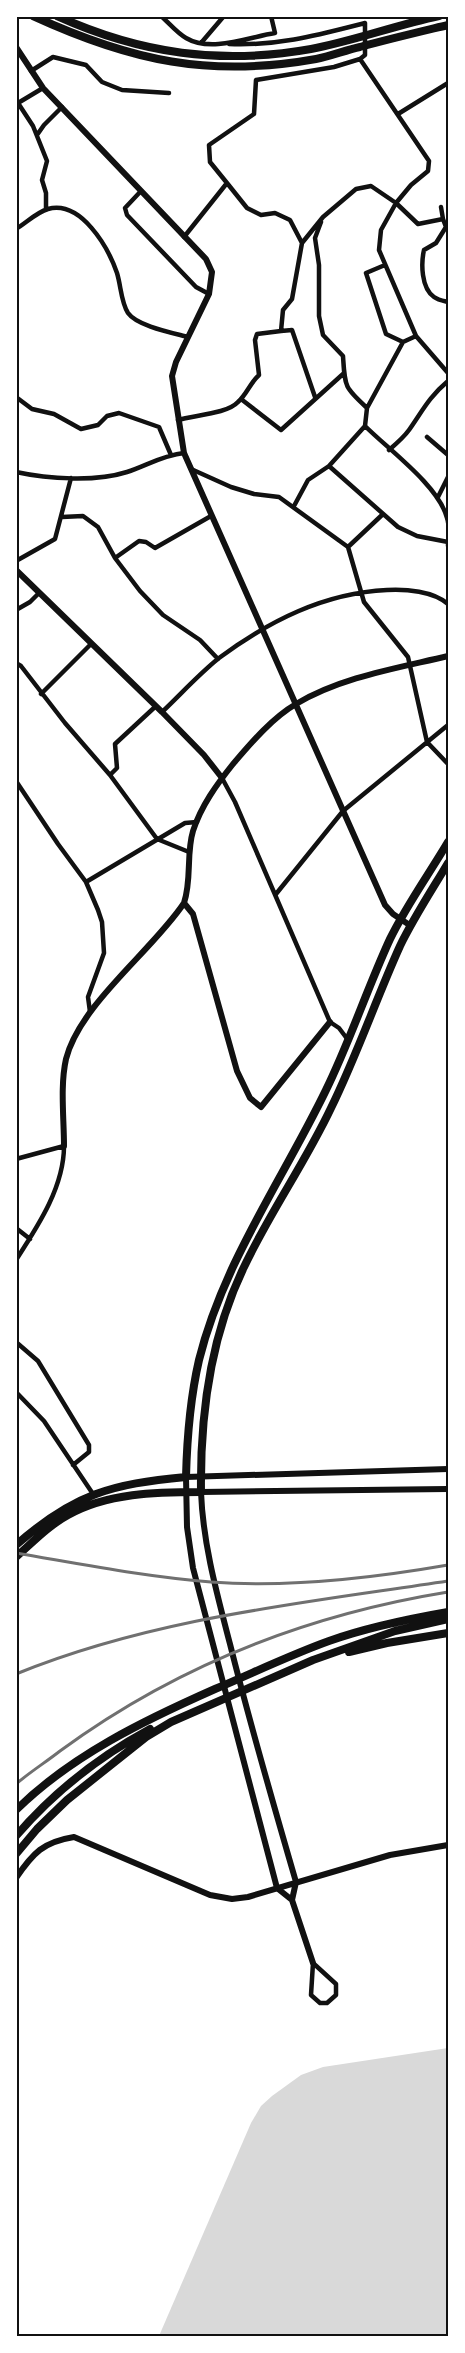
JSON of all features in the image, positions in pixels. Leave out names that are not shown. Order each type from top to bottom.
[{"type":"highway","points":[[16,1854],[37,1829],[67,1800],[146,1737],[171,1722],[226,1696],[393,1627],[448,1612]]},
{"type":"highway","points":[[16,1810],[58,1775],[139,1724],[238,1678],[331,1640],[448,1618]]},
{"type":"highway","points":[[16,1827],[49,1797],[101,1759],[168,1719],[234,1688],[338,1655],[387,1643],[448,1633]]},
{"type":"highway","points":[[16,1836],[49,1802],[101,1759]]},
{"type":"main road","points":[[33,16],[98,44],[143,57],[200,66],[254,66],[318,59],[448,25]]},
{"type":"main road","points":[[59,17],[100,35],[146,48],[199,56],[254,57],[312,49],[439,16]]},
{"type":"main road","points":[[18,1540],[54,1513],[93,1494],[125,1484],[186,1477],[189,1421],[195,1377],[220,1296],[238,1255],[311,1120],[348,1040],[390,939],[448,842]]},
{"type":"main road","points":[[16,1557],[50,1527],[83,1508],[123,1497],[201,1492],[204,1407],[217,1343],[227,1308],[253,1250],[331,1108],[411,926],[448,863]]},
{"type":"street","points":[[161,16],[187,39],[201,43],[257,45],[285,42],[365,20],[365,55],[360,59],[334,67],[256,80],[254,114],[209,145],[210,162],[247,208],[261,215],[275,213],[290,220],[302,243]]},
{"type":"street","points":[[201,43],[224,16]]},
{"type":"street","points":[[229,44],[248,37],[274,33],[271,16]]},
{"type":"street","points":[[16,46],[42,88],[206,259],[212,272],[209,294],[176,362],[172,376],[184,453],[385,905],[400,920],[411,926]]},
{"type":"street","points":[[31,71],[53,57],[86,65],[102,82],[122,90],[170,93]]},
{"type":"street","points":[[360,59],[429,161],[428,171],[411,185],[396,203],[379,238],[379,250],[416,336],[448,373]]},
{"type":"street","points":[[398,114],[448,83]]},
{"type":"street","points":[[42,88],[17,102],[33,126],[47,161],[42,180],[46,193],[45,210]]},
{"type":"street","points":[[37,135],[62,108]]},
{"type":"street","points":[[184,237],[227,183]]},
{"type":"street","points":[[281,331],[283,310],[292,299],[302,243],[323,217],[356,189],[371,186],[396,203],[418,224],[443,219]]},
{"type":"street","points":[[141,191],[125,208],[127,215],[196,287],[209,294]]},
{"type":"street","points":[[441,207],[447,227],[436,243],[424,250],[421,264],[429,292],[434,298],[448,302]]},
{"type":"street","points":[[16,229],[45,210],[59,208],[81,218],[98,234],[116,272],[129,314],[139,322],[188,338]]},
{"type":"street","points":[[323,217],[315,238],[323,335],[343,356],[343,374],[347,390],[367,408]]},
{"type":"street","points":[[385,265],[366,273],[386,334],[403,342]]},
{"type":"street","points":[[178,420],[232,407],[241,399],[250,383],[259,375],[255,340],[257,334],[292,330],[315,397]]},
{"type":"street","points":[[294,506],[308,480],[329,466],[365,426],[367,408],[403,342],[416,336]]},
{"type":"street","points":[[241,399],[281,430],[343,374]]},
{"type":"street","points":[[389,450],[409,430],[417,414],[435,392],[448,381]]},
{"type":"street","points":[[16,397],[32,409],[54,414],[81,429],[98,425],[107,416],[119,411],[159,428],[171,454]]},
{"type":"street","points":[[329,466],[398,527],[417,536],[448,544],[448,518],[438,497],[365,426]]},
{"type":"street","points":[[427,437],[448,456]]},
{"type":"street","points":[[16,472],[42,478],[125,473],[171,454],[184,453]]},
{"type":"street","points":[[189,468],[231,487],[254,494],[279,496],[348,547],[364,602],[408,657],[427,742],[448,764]]},
{"type":"street","points":[[438,497],[448,477]]},
{"type":"street","points":[[16,561],[55,539],[71,478]]},
{"type":"street","points":[[348,547],[382,515]]},
{"type":"street","points":[[62,517],[83,516],[98,527],[115,558],[140,591],[163,615],[200,640],[218,659]]},
{"type":"street","points":[[115,558],[140,541],[154,548],[211,516]]},
{"type":"street","points":[[16,570],[204,754],[222,778],[276,894],[330,1022],[339,1028],[348,1040]]},
{"type":"street","points":[[162,712],[218,659],[262,629],[322,600],[361,592],[403,589],[448,601]]},
{"type":"street","points":[[16,610],[30,602],[39,593]]},
{"type":"street","points":[[41,694],[91,644]]},
{"type":"street","points":[[16,1260],[42,1218],[55,1190],[64,1161],[66,1058],[76,1034],[90,1012],[184,903],[188,891],[189,852],[197,822],[222,778],[256,739],[295,705],[345,683],[448,656]]},
{"type":"street","points":[[16,663],[27,673],[41,694],[110,775],[157,839],[189,852]]},
{"type":"street","points":[[110,775],[117,768],[115,744],[156,706]]},
{"type":"street","points":[[276,894],[343,811],[448,725]]},
{"type":"street","points":[[17,782],[86,882],[102,921],[104,953],[88,997],[90,1012]]},
{"type":"street","points":[[86,882],[185,823],[197,822]]},
{"type":"street","points":[[184,903],[193,914],[237,1071],[250,1098],[261,1107],[330,1022]]},
{"type":"street","points":[[16,1160],[64,1146]]},
{"type":"street","points":[[16,1228],[30,1239]]},
{"type":"street","points":[[16,1342],[38,1361],[89,1445],[89,1452],[73,1466]]},
{"type":"street","points":[[16,1392],[44,1421],[93,1494]]},
{"type":"street","points":[[292,1900],[277,1888],[193,1568],[187,1527],[186,1477],[448,1469]]},
{"type":"street","points":[[313,1963],[336,1984],[336,1995],[327,2003],[320,2003],[311,1995],[313,1963],[292,1900],[296,1882],[238,1678],[207,1550],[201,1492],[448,1489]]},
{"type":"street","points":[[16,1878],[39,1848],[57,1839],[74,1836],[210,1895],[232,1899],[248,1897],[390,1855],[448,1845]]},
{"type":"shaded area","points":[[448,2048],[448,2336],[159,2336],[251,2123],[261,2106],[301,2075],[323,2067]]},
{"type":"railway","points":[[16,1553],[162,1577],[240,1584],[330,1581],[448,1565]]},
{"type":"railway","points":[[16,1674],[68,1655],[175,1626],[284,1605],[448,1581]]},
{"type":"railway","points":[[16,1784],[104,1720],[197,1669],[245,1648],[344,1614],[448,1592]]}]
